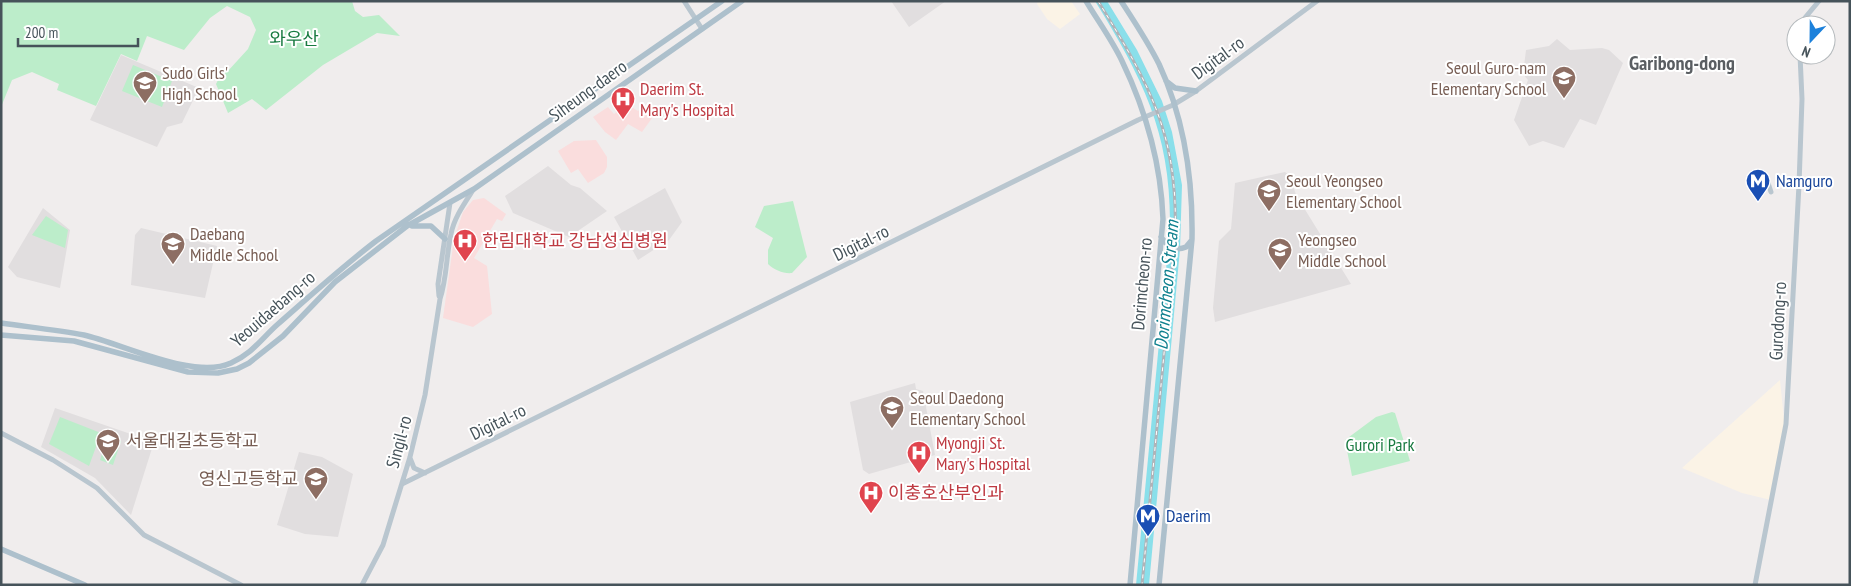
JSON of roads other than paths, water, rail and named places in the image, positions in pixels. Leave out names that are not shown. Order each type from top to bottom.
[{"type":"main road","points":[[684,1],[702,29]]},
{"type":"main road","name":"Siheung-daero","points":[[451,190],[722,1]]},
{"type":"main road","name":"Siheung-daero","points":[[450,203],[474,189],[742,1]]},
{"type":"main road","points":[[1121,1],[1154,55],[1165,79],[1190,172],[1190,241],[1159,585]]},
{"type":"main road","name":"Digital-ro","points":[[402,484],[1147,116],[1171,106],[1196,91],[1316,1]]},
{"type":"main road","points":[[1808,15],[1819,1]]},
{"type":"main road","name":"Dorimcheon-ro","points":[[1087,2],[1122,60],[1147,116],[1159,169],[1162,192],[1162,238],[1130,585]]},
{"type":"main road","name":"Gurodong-ro","points":[[1755,585],[1786,424],[1799,185],[1802,99],[1800,65]]},
{"type":"main road","points":[[1165,79],[1175,88],[1196,91]]},
{"type":"main road","points":[[1765,174],[1771,192]]},
{"type":"main road","name":"Singil-ro","points":[[362,585],[381,550],[410,457],[426,395],[440,299],[445,284],[451,234],[460,210],[474,189]]},
{"type":"main road","name":"Yeouidaebang-ro","points":[[1,323],[83,335],[190,365],[214,367],[224,365],[259,345],[274,327],[350,260],[451,190]]},
{"type":"main road","name":"Yeouidaebang-ro","points":[[1,335],[74,340],[188,372],[226,372],[249,363],[283,336],[335,282],[407,226],[450,203]]},
{"type":"main road","name":"Singil-ro","points":[[440,299],[438,284],[450,203]]},
{"type":"main road","points":[[407,226],[430,226],[445,239]]},
{"type":"main road","points":[[1162,238],[1169,247],[1175,249],[1182,249],[1190,241]]},
{"type":"main road","points":[[1,433],[53,460],[97,488],[144,535],[241,585]]},
{"type":"main road","points":[[410,457],[414,468],[426,473]]},
{"type":"main road","points":[[1,549],[85,585]]},
{"type":"water","name":"Dorimcheon Stream","points":[[1095,1],[1107,1],[1137,50],[1162,101],[1172,132],[1182,185],[1180,249],[1149,585],[1136,585],[1170,227],[1169,193],[1165,163],[1151,108],[1127,56]]},
{"type":"railway","points":[[1098,1],[1133,59],[1158,113],[1172,170],[1175,202],[1175,238],[1142,585]]},
{"type":"place","name":"Seoul Guro-nam Elementary School","points":[[1564,99]]},
{"type":"place","name":"Sudo Girls' High School","points":[[145,104]]},
{"type":"place","name":"Daerim St. Mary's Hospital","points":[[623,120]]},
{"type":"place","name":"Namguro","points":[[1758,202]]},
{"type":"place","name":"Seoul Yeongseo Elementary School","points":[[1269,212]]},
{"type":"place","name":"한림대학교 강남성심병원","points":[[465,262]]},
{"type":"place","name":"Daebang Middle School","points":[[173,265]]},
{"type":"place","name":"Yeongseo Middle School","points":[[1280,271]]},
{"type":"place","name":"Seoul Daedong Elementary School","points":[[892,429]]},
{"type":"place","name":"서울대길초등학교","points":[[108,462]]},
{"type":"place","name":"Myongji St. Mary's Hospital","points":[[919,474]]},
{"type":"place","name":"영신고등학교","points":[[316,500]]},
{"type":"place","name":"이충호산부인과","points":[[871,514]]},
{"type":"place","name":"Daerim","points":[[1148,537]]},
{"type":"district","name":"Garibong-dong","points":[[1682,63]]},
{"type":"park label","name":"와우산","points":[[294,39]]},
{"type":"park label","name":"Gurori Park","points":[[1380,445]]}]
